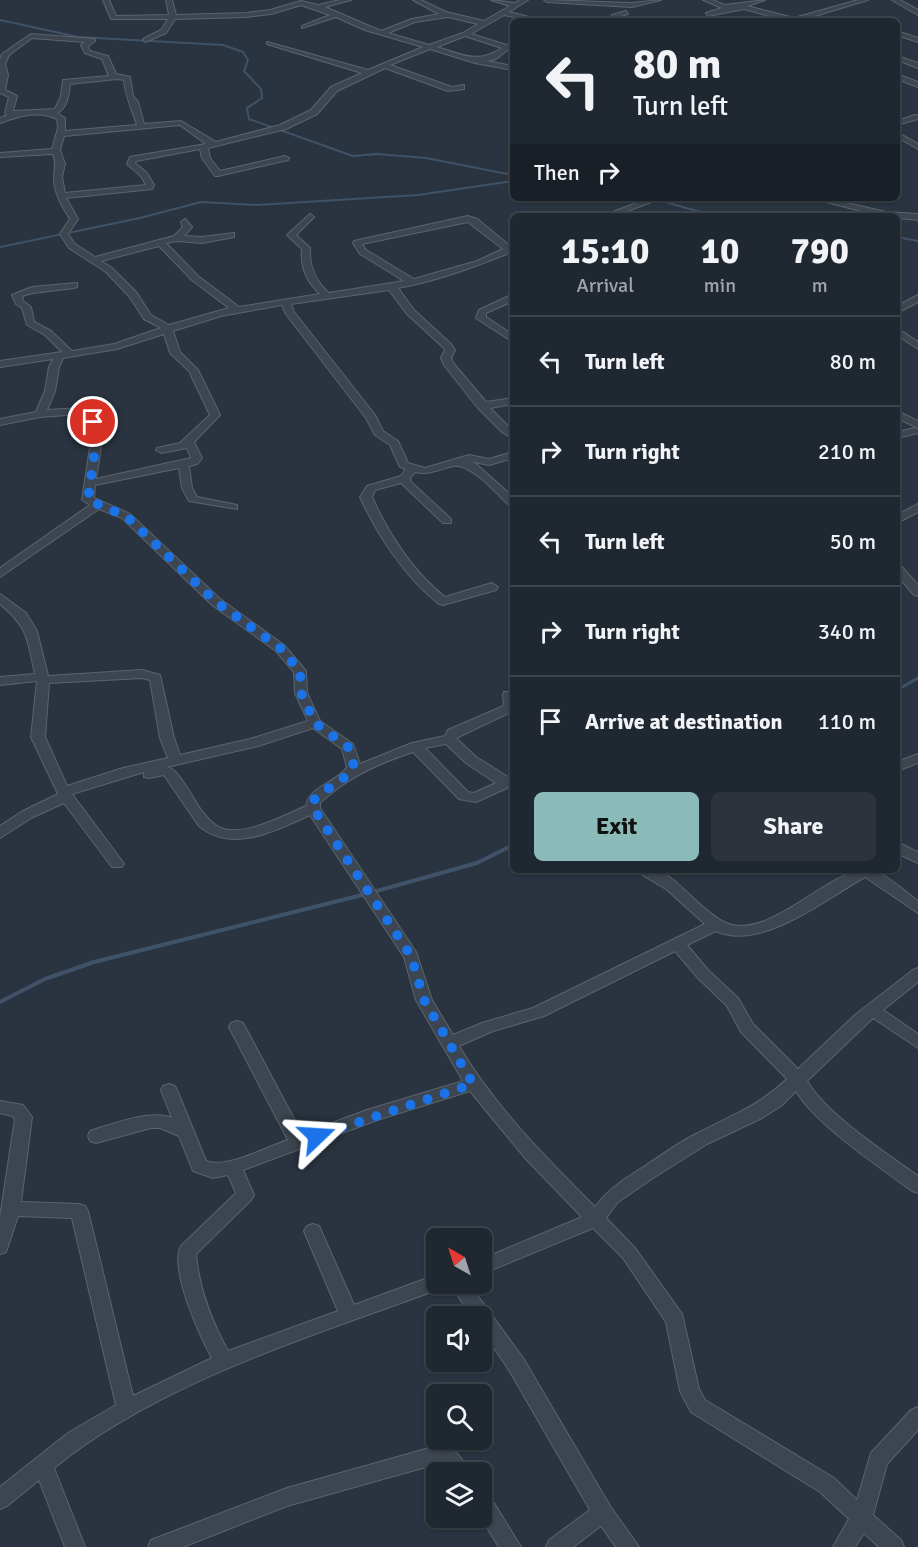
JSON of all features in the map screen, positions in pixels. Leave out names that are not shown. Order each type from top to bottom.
[{"type":"street","points":[[106,0],[113,18],[266,13],[301,3],[318,7],[348,0]]},
{"type":"street","points":[[145,40],[161,34],[173,17],[169,0]]},
{"type":"street","points":[[309,0],[306,3],[382,33],[478,61],[510,67]]},
{"type":"street","points":[[416,0],[448,15],[485,23]]},
{"type":"street","points":[[494,0],[515,5]]},
{"type":"street","points":[[61,196],[149,187],[144,175],[131,164],[131,160],[204,147],[283,127],[314,112],[334,89],[384,65],[465,34],[525,0]]},
{"type":"street","points":[[547,0],[632,4],[658,0]]},
{"type":"street","points":[[706,0],[724,7],[736,7],[780,18]]},
{"type":"street","points":[[708,14],[762,0]]},
{"type":"street","points":[[802,18],[865,0]]},
{"type":"street","points":[[896,1],[913,0]]},
{"type":"street","points":[[896,1],[918,13]]},
{"type":"street","points":[[501,12],[528,18]]},
{"type":"street","points":[[614,18],[626,13]]},
{"type":"street","points":[[304,27],[336,15]]},
{"type":"street","points":[[382,33],[414,20],[448,15]]},
{"type":"street","points":[[465,34],[508,47],[493,57],[478,61]]},
{"type":"street","points":[[900,34],[918,40]]},
{"type":"street","points":[[117,77],[66,82],[58,111],[9,113],[13,96],[1,92],[4,75],[1,64],[6,54],[31,36],[93,40],[84,45],[87,52],[105,58],[112,75],[127,79],[129,96],[134,102],[141,126]]},
{"type":"street","points":[[269,43],[369,73]]},
{"type":"street","points":[[900,58],[918,66]]},
{"type":"street","points":[[384,65],[451,89],[461,87]]},
{"type":"street","points":[[900,77],[918,85]]},
{"type":"street","points":[[0,121],[10,114],[54,114],[62,121],[56,151],[62,164],[58,177],[61,196],[74,219],[65,236],[109,270],[133,294],[147,317],[167,328],[176,353],[193,370],[215,415],[180,447],[161,450]]},
{"type":"street","points":[[900,115],[915,118]]},
{"type":"street","points":[[900,122],[915,118]]},
{"type":"street","points":[[61,134],[185,124],[201,141],[217,144]]},
{"type":"street","points":[[900,136],[918,147]]},
{"type":"street","points":[[204,147],[206,158],[218,174],[285,158]]},
{"type":"street","points":[[0,154],[56,151]]},
{"type":"street","points":[[615,213],[650,201]]},
{"type":"street","points":[[827,201],[878,213]]},
{"type":"street","points":[[900,216],[918,217]]},
{"type":"street","points":[[310,217],[291,235],[306,248],[304,259],[318,289],[327,296]]},
{"type":"street","points":[[413,283],[363,252],[357,243],[468,219],[510,248]]},
{"type":"street","points":[[94,260],[162,244],[188,227],[185,222]]},
{"type":"street","points":[[174,237],[202,240],[231,235]]},
{"type":"street","points":[[162,244],[195,278],[236,309]]},
{"type":"street","points":[[0,364],[117,346],[167,328],[236,309],[393,288],[479,265],[510,250]]},
{"type":"street","points":[[64,355],[48,333],[30,323],[26,307],[17,296],[32,290],[75,285]]},
{"type":"street","points":[[393,288],[399,299],[421,324],[448,346],[450,350],[446,358],[447,363],[466,383],[482,406],[510,433]]},
{"type":"street","points":[[510,298],[482,312],[481,318],[510,337]]},
{"type":"street","points":[[900,308],[918,298]]},
{"type":"street","points":[[286,302],[289,312],[371,417],[379,433],[394,443],[408,474],[406,483],[447,521]]},
{"type":"street","points":[[900,333],[918,346]]},
{"type":"street","points":[[40,414],[50,391],[54,366],[64,355]]},
{"type":"street","points":[[482,406],[510,401]]},
{"type":"street","points":[[0,422],[40,414],[83,411],[93,422],[97,434],[88,500],[126,516],[216,602],[280,648],[300,671],[301,693],[315,723],[334,735],[352,754],[354,766],[348,777]]},
{"type":"street","points":[[900,416],[917,429]]},
{"type":"street","points":[[900,434],[917,429]]},
{"type":"street","points":[[91,483],[184,465],[197,458],[190,444],[186,442]]},
{"type":"street","points":[[492,587],[443,601],[432,594],[366,497],[371,488],[408,474],[473,458],[494,462],[510,455]]},
{"type":"street","points":[[459,463],[471,465],[510,500]]},
{"type":"street","points":[[184,465],[187,488],[193,499],[234,507]]},
{"type":"street","points":[[0,573],[99,504]]},
{"type":"street","points":[[900,517],[918,507]]},
{"type":"street","points":[[900,571],[918,592]]},
{"type":"street","points":[[0,598],[22,616],[31,631],[42,678],[38,737],[65,794],[117,864]]},
{"type":"street","points":[[0,681],[150,675],[159,684],[166,738],[176,758]]},
{"type":"street","points":[[449,739],[453,733],[510,703]]},
{"type":"street","points":[[0,833],[28,814],[65,794],[128,771],[176,758],[253,743],[315,723]]},
{"type":"street","points":[[417,748],[464,796],[476,798],[502,785],[503,780],[471,760],[449,739],[430,741],[417,748],[393,754],[321,791],[313,801],[313,808],[411,956],[424,1000],[473,1084],[532,1154],[629,1253],[675,1320],[690,1391],[698,1406],[827,1485],[894,1547]]},
{"type":"street","points":[[900,767],[918,758]]},
{"type":"street","points":[[128,771],[135,777],[166,771],[191,802],[203,823],[227,835],[256,832],[313,808]]},
{"type":"street","points":[[900,849],[918,858]]},
{"type":"street","points":[[652,873],[691,902],[715,925],[744,933],[764,927],[859,873]]},
{"type":"street","points":[[868,873],[918,908]]},
{"type":"street","points":[[450,1043],[488,1027],[538,1012],[715,925]]},
{"type":"street","points":[[677,944],[703,974],[733,1002],[747,1028],[798,1080],[805,1092],[819,1107],[918,1186]]},
{"type":"street","points":[[492,1263],[597,1218],[612,1197],[629,1185],[701,1139],[756,1113],[798,1080],[872,1010],[918,974]]},
{"type":"street","points":[[872,1010],[918,1042]]},
{"type":"street","points":[[237,1027],[298,1143]]},
{"type":"street","points":[[168,1090],[199,1166],[204,1170],[233,1167],[374,1115],[473,1084]]},
{"type":"street","points":[[0,1107],[17,1110],[24,1117],[11,1209],[0,1247]]},
{"type":"street","points":[[96,1136],[151,1121],[162,1121],[186,1132]]},
{"type":"street","points":[[224,1361],[208,1334],[188,1277],[187,1251],[245,1195],[233,1167]]},
{"type":"street","points":[[11,1209],[79,1211],[92,1256],[127,1409]]},
{"type":"street","points":[[313,1231],[349,1314]]},
{"type":"street","points":[[0,1499],[75,1439],[127,1409],[224,1361],[426,1286]]},
{"type":"street","points":[[466,1294],[516,1364],[603,1513],[629,1547]]},
{"type":"street","points":[[843,1547],[863,1516],[878,1460],[918,1416]]},
{"type":"street","points":[[158,1547],[287,1497],[433,1456],[450,1459],[453,1462]]},
{"type":"street","points":[[42,1464],[75,1547]]},
{"type":"street","points":[[555,1547],[603,1513]]},
{"type":"street","points":[[492,1518],[511,1547]]},
{"type":"waterway","points":[[0,20],[78,37],[223,45],[243,52],[248,60],[244,71],[261,89],[262,98],[247,108],[249,119],[353,156],[377,154],[426,158],[510,174]]},
{"type":"waterway","points":[[0,247],[140,218],[201,202],[257,205],[418,195],[510,181]]},
{"type":"waterway","points":[[662,201],[704,213]]},
{"type":"waterway","points":[[900,238],[918,241]]},
{"type":"waterway","points":[[900,688],[918,678]]},
{"type":"waterway","points":[[373,892],[477,863],[510,846]]},
{"type":"waterway","points":[[0,1002],[45,979],[94,962],[366,894]]},
{"type":"route","points":[[93,422],[97,434],[88,500],[126,516],[216,602],[280,648],[300,671],[301,693],[315,723],[348,747],[354,766],[348,777],[321,791],[313,801],[313,808],[411,956],[424,1000],[473,1084],[374,1115],[317,1136]]}]
